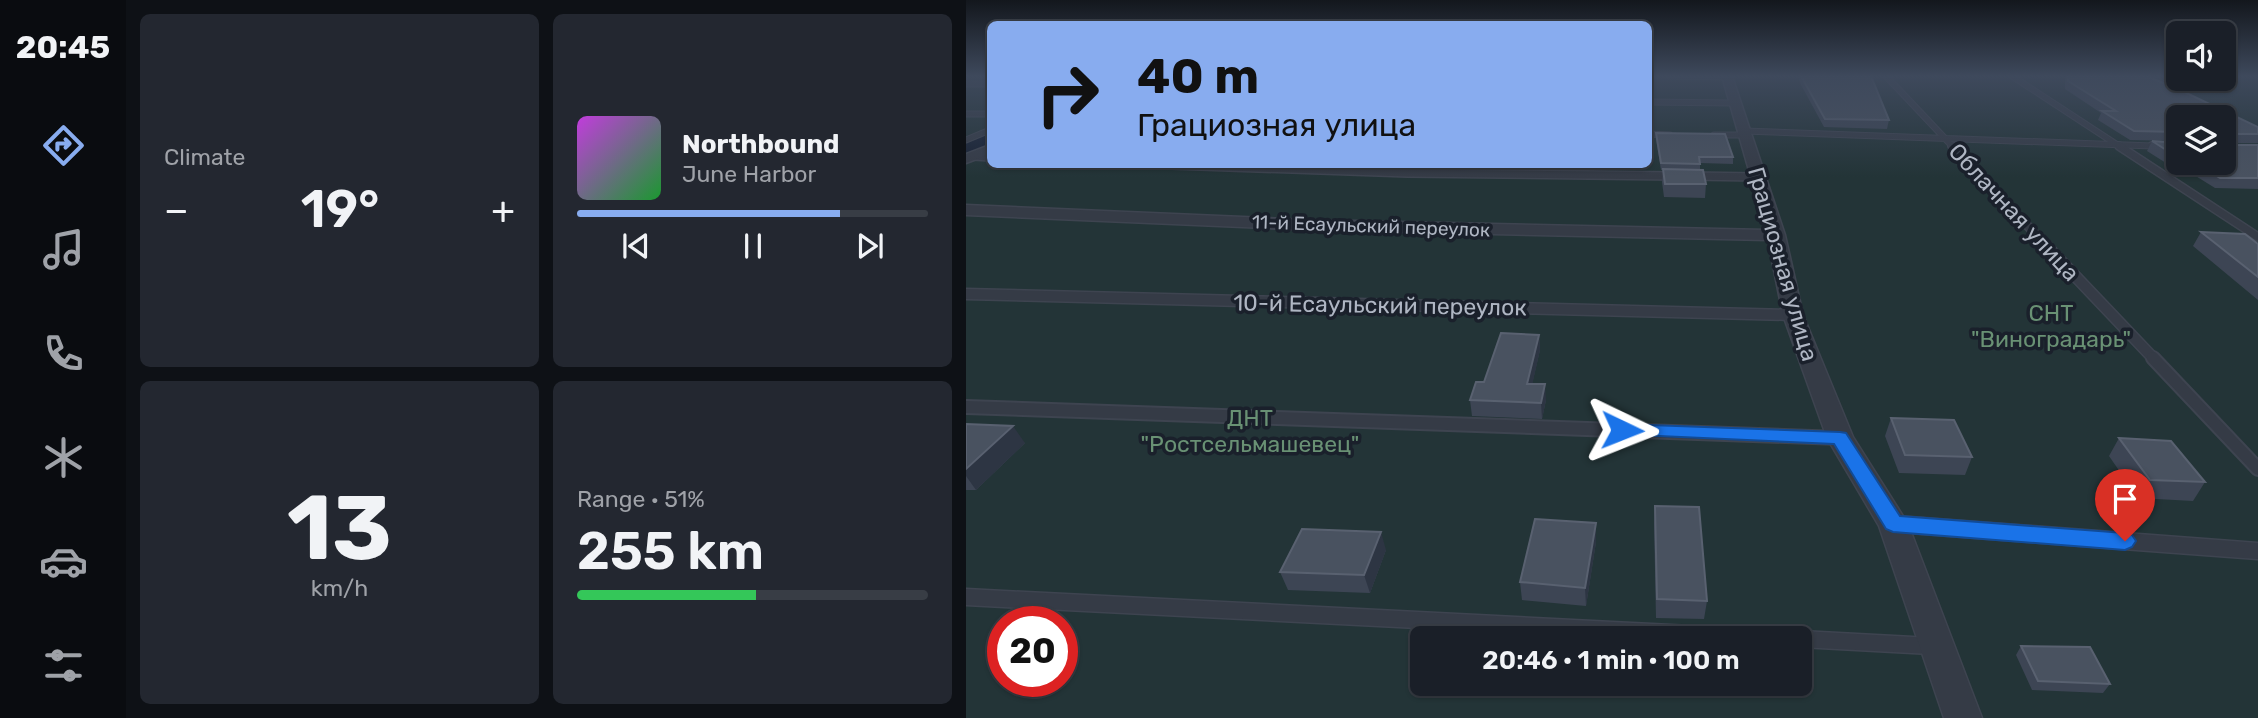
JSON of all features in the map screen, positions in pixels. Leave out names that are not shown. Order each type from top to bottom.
[{"type":"street","name":"Грациозная улица","points":[[1737,110],[1776,235],[1793,314],[1840,438],[1893,524],[1964,718]]},
{"type":"street","points":[[970,158],[987,150]]},
{"type":"street","name":"11-й Есаульский переулок","points":[[966,210],[1310,225],[1776,235]]},
{"type":"lane","name":"Облачная улица","points":[[1917,110],[2258,469]]},
{"type":"lane","points":[[2064,110],[2258,237]]},
{"type":"lane","points":[[966,114],[987,114]]},
{"type":"lane","points":[[966,139],[987,132]]},
{"type":"lane","points":[[1704,135],[1745,133],[1944,138],[2166,148]]},
{"type":"lane","points":[[1652,134],[1676,135]]},
{"type":"lane","points":[[1255,168],[1394,173],[1758,177]]},
{"type":"lane","name":"10-й Есаульский переулок","points":[[966,294],[1793,314]]},
{"type":"lane","points":[[966,407],[1840,438]]},
{"type":"lane","points":[[1893,524],[2258,551]]},
{"type":"lane","points":[[966,597],[1535,626]]},
{"type":"lane","points":[[1812,640],[1939,646]]},
{"type":"green space","name":"ДНТ \"Ростсельмашевец\"","points":[[966,110],[987,110],[987,168],[1652,168],[1652,110],[2166,110],[2166,175],[2236,175],[2236,110],[2258,110],[2258,718],[966,718]]},
{"type":"building","points":[[1820,110],[1885,110],[1889,120],[1825,119]]},
{"type":"building","points":[[2166,110],[2166,132],[2134,131],[2102,111]]},
{"type":"building","points":[[2236,117],[2258,127],[2258,134],[2236,134]]},
{"type":"building","points":[[1656,133],[1725,134],[1733,157],[1699,157],[1700,164],[1661,163]]},
{"type":"building","points":[[2152,141],[2166,142],[2166,150]]},
{"type":"building","points":[[2236,145],[2258,145],[2258,178],[2220,178],[2215,175],[2236,175]]},
{"type":"building","points":[[1663,169],[1703,170],[1706,184],[1665,184]]},
{"type":"building","points":[[2201,232],[2245,234],[2258,244],[2258,277]]},
{"type":"building","points":[[1501,333],[1539,335],[1527,384],[1545,384],[1541,403],[1470,400],[1476,382],[1484,382]]},
{"type":"building","points":[[1891,418],[1954,420],[1972,457],[1905,455]]},
{"type":"building","points":[[966,424],[1013,426],[966,469]]},
{"type":"building","points":[[2119,438],[2171,441],[2205,482],[2150,480]]},
{"type":"building","points":[[1655,506],[1699,507],[1707,601],[1657,599]]},
{"type":"building","points":[[1535,519],[1596,523],[1585,588],[1520,582]]},
{"type":"building","points":[[1302,529],[1381,532],[1364,575],[1280,572]]},
{"type":"building","points":[[2021,646],[2090,647],[2110,684],[2038,681]]},
{"type":"waterway","points":[[966,150],[987,141]]},
{"type":"route","points":[[1622,430],[1840,438],[1893,524],[2125,541]]},
{"type":"park label","name":"СНТ \"Виноградарь\"","points":[[2051,326]]}]
